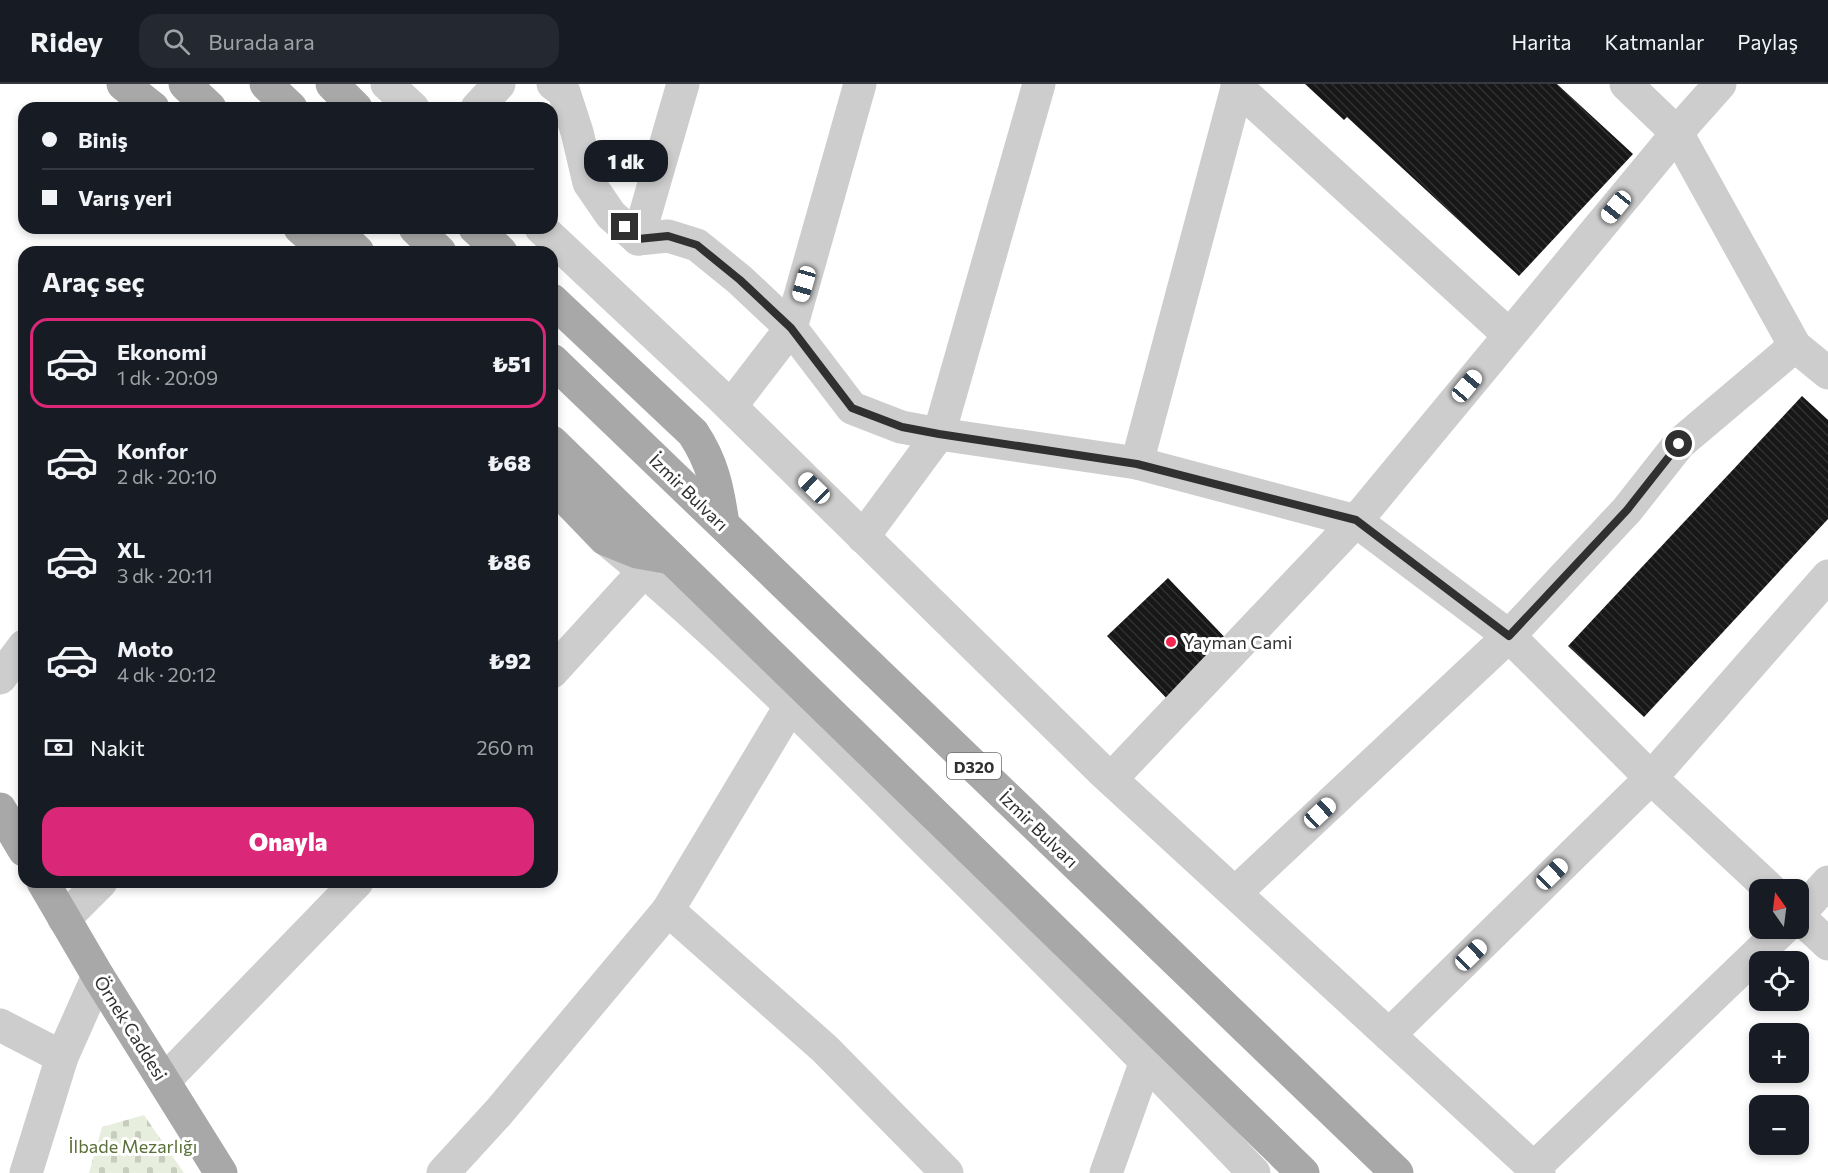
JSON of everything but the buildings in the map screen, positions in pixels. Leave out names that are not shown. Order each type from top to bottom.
[{"type":"main road","points":[[123,84],[146,102]]},
{"type":"main road","points":[[185,84],[204,102]]},
{"type":"main road","points":[[266,84],[285,102]]},
{"type":"main road","points":[[332,84],[350,102]]},
{"type":"main road","points":[[422,234],[434,246]]},
{"type":"main road","points":[[482,234],[495,246]]},
{"type":"main road","points":[[558,306],[693,433],[706,452],[714,473],[723,524]]},
{"type":"main road","name":"İzmir Bulvarı","points":[[558,366],[1397,1173]]},
{"type":"main road","points":[[558,449],[658,564],[1303,1173]]},
{"type":"main road","points":[[558,490],[605,539],[637,552],[658,564]]},
{"type":"main road","points":[[0,809],[18,840]]},
{"type":"main road","name":"Örnek Caddesi","points":[[46,888],[98,976],[221,1173]]},
{"type":"street","points":[[387,84],[406,102]]},
{"type":"street","points":[[482,102],[499,84]]},
{"type":"street","points":[[553,84],[564,92],[590,183],[611,215],[638,239],[668,236],[697,245],[740,280],[791,328],[852,408],[902,427],[1137,464],[1356,520],[1509,636],[1651,778],[1759,879]]},
{"type":"street","points":[[638,239],[683,84]]},
{"type":"street","points":[[731,406],[791,328],[860,84]]},
{"type":"street","points":[[863,537],[939,434],[1039,84]]},
{"type":"street","points":[[1626,84],[1677,133],[1795,346],[1828,373]]},
{"type":"street","points":[[1111,779],[1356,520],[1720,84]]},
{"type":"street","points":[[1137,464],[1237,86],[1509,335]]},
{"type":"street","points":[[547,234],[731,406],[1111,779],[1537,1171],[1773,939]]},
{"type":"street","points":[[1234,893],[1509,636],[1627,510],[1679,444],[1795,346]]},
{"type":"street","points":[[558,666],[658,564],[790,705],[1146,1061],[1254,1173]]},
{"type":"street","points":[[1389,1035],[1651,778],[1828,576]]},
{"type":"street","points":[[0,678],[18,654]]},
{"type":"street","points":[[443,1173],[498,1113],[668,910],[790,705]]},
{"type":"street","points":[[1809,903],[1828,882]]},
{"type":"street","points":[[64,919],[95,888]]},
{"type":"street","points":[[164,1081],[351,888]]},
{"type":"street","points":[[668,910],[825,1049],[947,1173]]},
{"type":"street","points":[[1809,926],[1828,944]]},
{"type":"street","points":[[26,1173],[62,1057],[98,976]]},
{"type":"street","points":[[0,1025],[62,1057]]},
{"type":"street","points":[[1107,1173],[1146,1061]]},
{"type":"green space","name":"İlbade Mezarlığı","points":[[144,1115],[184,1173],[89,1173],[102,1127]]},
{"type":"place","name":"Yayman Cami","points":[[1171,642]]},
{"type":"route","points":[[625,227],[638,239],[668,236],[697,245],[740,280],[791,328],[852,408],[902,427],[1137,464],[1356,520],[1509,636],[1627,510],[1679,444]]}]
